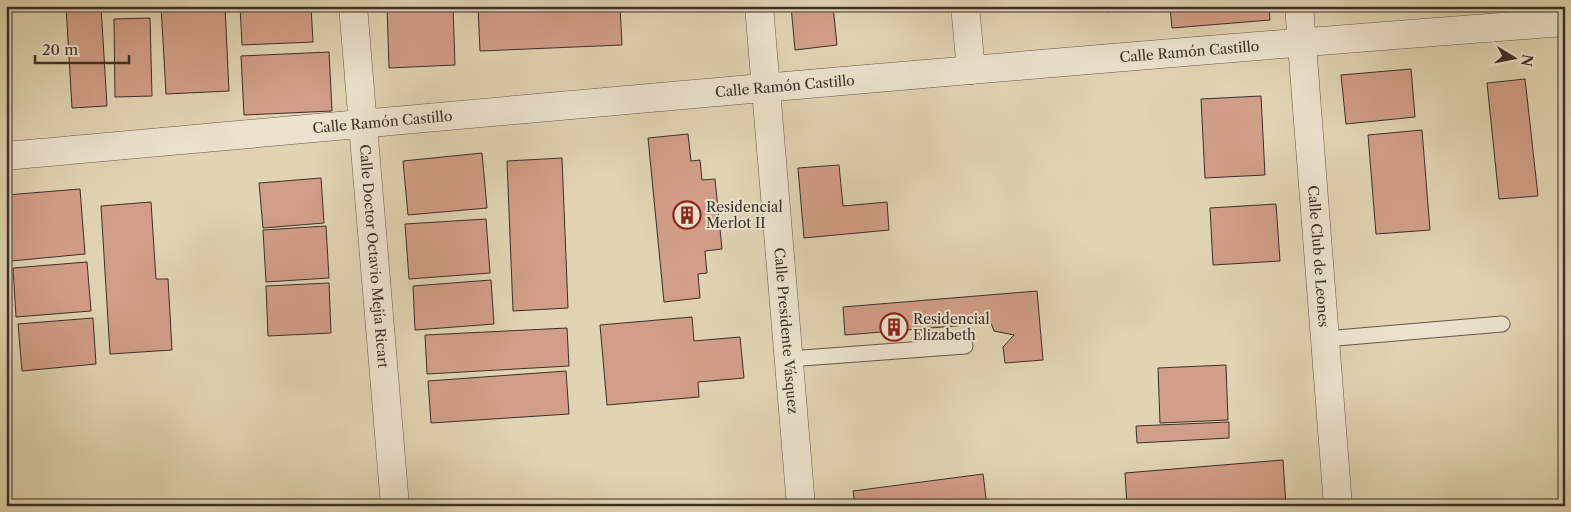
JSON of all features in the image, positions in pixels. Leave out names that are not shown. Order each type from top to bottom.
[{"type":"street","name":"Calle Doctor Octavio Mejía Ricart","points":[[353,6],[395,506]]},
{"type":"street","name":"Calle Presidente Vásquez","points":[[759,6],[801,506]]},
{"type":"street","points":[[965,6],[971,70]]},
{"type":"street","name":"Calle Club de Leones","points":[[1299,6],[1338,506]]},
{"type":"street","name":"Calle Ramón Castillo","points":[[6,156],[971,70],[1565,22]]},
{"type":"lane","points":[[1325,339],[1502,324]]},
{"type":"lane","points":[[788,359],[965,346]]},
{"type":"building","points":[[66,6],[101,6],[107,106],[72,108]]},
{"type":"building","points":[[161,6],[225,6],[229,91],[166,94]]},
{"type":"building","points":[[240,6],[311,6],[313,42],[242,45]]},
{"type":"building","points":[[387,6],[453,6],[455,65],[389,68]]},
{"type":"building","points":[[478,6],[620,6],[622,45],[480,51]]},
{"type":"building","points":[[791,6],[833,6],[837,45],[795,50]]},
{"type":"building","points":[[1106,6],[1156,6],[1156,8],[1106,12]]},
{"type":"building","points":[[1170,6],[1269,6],[1270,20],[1172,28]]},
{"type":"building","points":[[150,18],[152,96],[115,97],[114,19]]},
{"type":"building","points":[[329,52],[332,111],[244,115],[241,56]]},
{"type":"building","points":[[1411,69],[1415,117],[1346,124],[1341,75]]},
{"type":"building","points":[[1525,79],[1538,196],[1499,199],[1487,83]]},
{"type":"building","points":[[1261,96],[1265,175],[1205,178],[1201,99]]},
{"type":"building","points":[[1422,130],[1430,230],[1376,234],[1368,135]]},
{"type":"building","name":"Residencial Merlot II","points":[[688,134],[691,161],[700,160],[702,180],[715,179],[722,249],[705,251],[707,273],[698,274],[700,298],[664,302],[648,138]]},
{"type":"building","points":[[482,153],[487,208],[408,215],[403,161]]},
{"type":"building","points":[[562,158],[568,308],[513,311],[507,161]]},
{"type":"building","points":[[839,165],[843,206],[887,202],[889,230],[804,238],[798,168]]},
{"type":"building","points":[[321,178],[324,223],[263,228],[259,183]]},
{"type":"building","points":[[80,189],[85,254],[11,261],[6,195]]},
{"type":"building","points":[[151,202],[156,279],[168,279],[172,350],[110,354],[101,206]]},
{"type":"building","points":[[1276,204],[1280,261],[1213,265],[1210,208]]},
{"type":"building","points":[[486,219],[490,273],[409,279],[405,224]]},
{"type":"building","points":[[326,226],[329,278],[266,282],[263,230]]},
{"type":"building","points":[[87,262],[91,311],[16,317],[13,268]]},
{"type":"building","points":[[491,280],[494,324],[415,330],[413,286]]},
{"type":"building","points":[[329,283],[331,333],[268,336],[266,286]]},
{"type":"building","name":"Residencial Elizabeth","points":[[1037,291],[1043,360],[1005,363],[1003,347],[1014,335],[994,331],[991,323],[845,335],[843,307]]},
{"type":"building","points":[[692,317],[694,341],[740,337],[744,378],[698,382],[699,397],[607,405],[600,325]]},
{"type":"building","points":[[93,318],[96,364],[22,371],[18,324]]},
{"type":"building","points":[[567,328],[569,366],[427,374],[425,335]]},
{"type":"building","points":[[1226,365],[1228,420],[1160,423],[1158,368]]},
{"type":"building","points":[[566,371],[569,414],[431,423],[428,381]]},
{"type":"building","points":[[1229,422],[1229,438],[1137,443],[1136,426]]},
{"type":"building","points":[[1283,460],[1286,506],[1127,506],[1125,473]]},
{"type":"building","points":[[983,474],[987,506],[855,506],[853,491]]},
{"type":"building","points":[[695,502],[695,506],[655,506]]},
{"type":"place","name":"Residencial Merlot II","points":[[687,215]]},
{"type":"place","name":"Residencial Elizabeth","points":[[894,327]]}]
